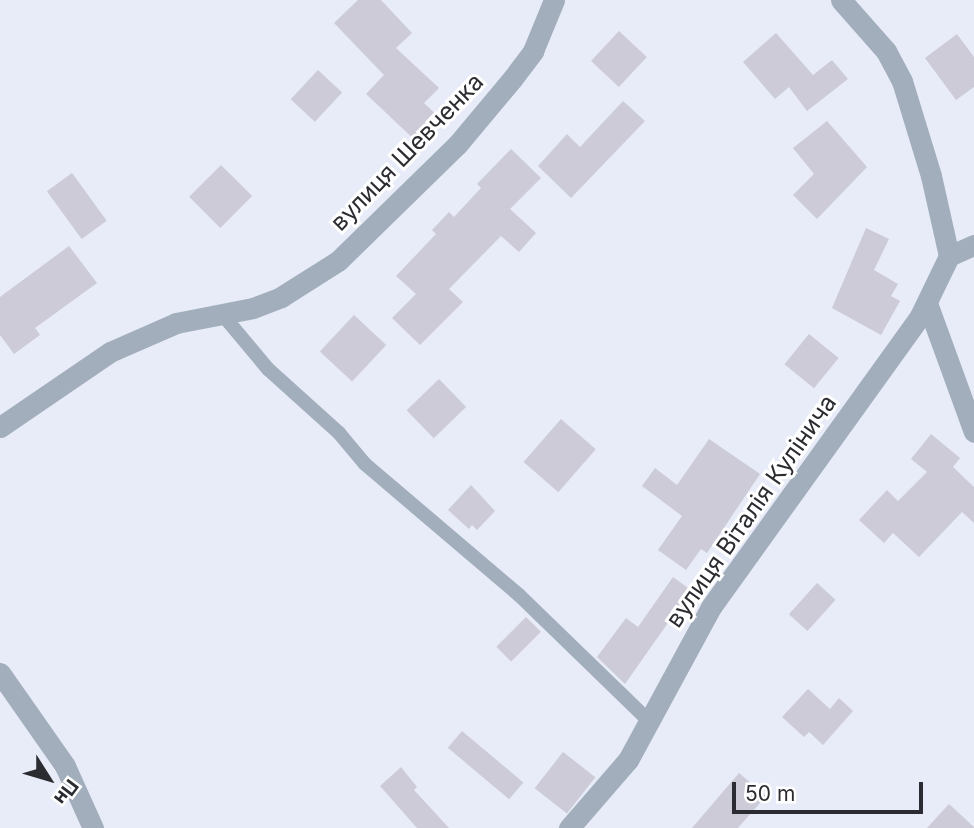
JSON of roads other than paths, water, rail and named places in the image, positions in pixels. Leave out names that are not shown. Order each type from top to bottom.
[{"type":"street","name":"вулиця Шевченка","points":[[0,427],[52,387],[110,352],[176,323],[253,308],[309,282],[375,228],[457,145],[533,51],[554,0]]},
{"type":"street","points":[[841,0],[886,51],[902,81],[932,176],[949,256],[974,245]]},
{"type":"street","name":"вулиця Віталія Кулінича","points":[[569,828],[628,760],[647,719],[711,607],[927,303],[949,256]]},
{"type":"street","points":[[927,303],[974,432]]},
{"type":"street","points":[[0,673],[65,766],[93,828]]},
{"type":"lane","points":[[222,314],[268,369],[339,433],[365,464],[519,595],[647,719]]}]
